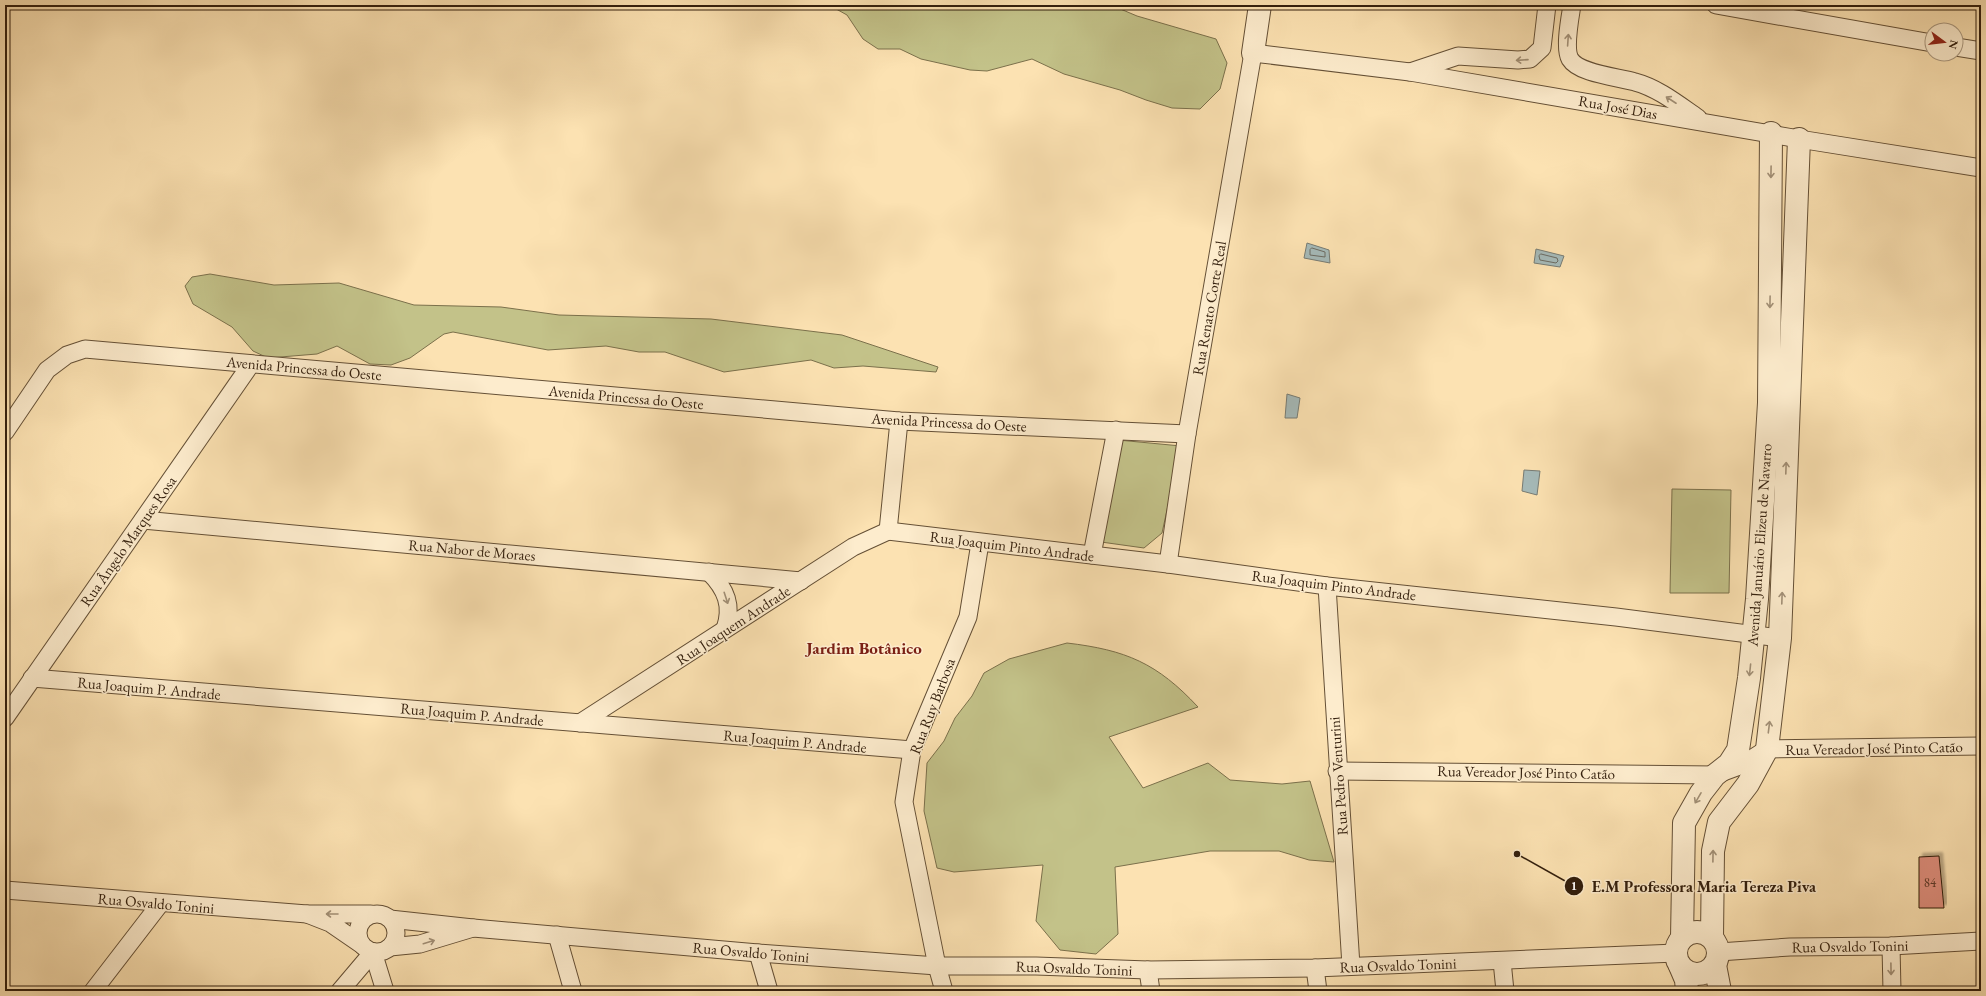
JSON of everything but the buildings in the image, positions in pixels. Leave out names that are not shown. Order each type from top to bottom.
[{"type":"street","points":[[1253,53],[1260,5]]},
{"type":"street","points":[[1410,72],[1458,56],[1518,60],[1530,59],[1542,48],[1547,5]]},
{"type":"street","points":[[1572,5],[1568,48],[1570,58],[1576,66],[1587,71],[1636,82],[1655,90],[1704,122]]},
{"type":"street","points":[[1716,5],[1924,42]]},
{"type":"street","points":[[1964,48],[1981,51]]},
{"type":"street","name":"Rua José Dias","points":[[1253,53],[1410,72],[1771,133],[1798,139],[1981,168]]},
{"type":"street","name":"Rua Renato Corte Real","points":[[1168,564],[1187,434],[1253,53]]},
{"type":"street","name":"Avenida Januário Elizeu de Navarro","points":[[1687,991],[1680,952],[1684,823],[1701,793],[1715,775],[1729,764],[1738,750],[1749,678],[1769,403],[1771,133]]},
{"type":"street","name":"Avenida Januário Elizeu de Navarro","points":[[1720,991],[1715,951],[1712,850],[1719,822],[1745,788],[1767,749],[1780,638],[1798,139]]},
{"type":"street","name":"Avenida Princessa do Oeste","points":[[5,432],[47,370],[67,355],[85,349],[899,421],[1187,434]]},
{"type":"street","name":"Rua Ângelo Marques Rosa","points":[[5,718],[251,364]]},
{"type":"street","points":[[888,531],[899,421]]},
{"type":"street","points":[[1092,555],[1116,430]]},
{"type":"street","name":"Rua Nabor de Moraes","points":[[142,520],[801,581]]},
{"type":"street","name":"Rua Joaquim Pinto Andrade","points":[[888,531],[1168,564],[1327,586],[1608,616],[1780,638]]},
{"type":"street","name":"Rua Joaquem Andrade","points":[[580,723],[853,548],[888,531]]},
{"type":"street","name":"Rua Ruy Barbosa","points":[[944,991],[937,966],[904,802],[912,750],[968,617],[980,543]]},
{"type":"street","points":[[709,572],[721,584],[728,604],[729,618],[725,629]]},
{"type":"street","name":"Rua Pedro Venturini","points":[[1327,586],[1350,966]]},
{"type":"street","name":"Rua Joaquim P. Andrade","points":[[32,678],[912,750]]},
{"type":"street","name":"Rua Vereador José Pinto Catão","points":[[1767,749],[1981,746]]},
{"type":"street","points":[[1715,775],[1742,765],[1767,749]]},
{"type":"street","name":"Rua Vereador José Pinto Catão","points":[[1337,771],[1715,775]]},
{"type":"street","name":"Rua Osvaldo Tonini","points":[[5,890],[160,904],[307,914],[384,915],[390,918],[473,928],[758,953],[937,966],[1036,966],[1148,970],[1315,968],[1680,952]]},
{"type":"street","points":[[93,991],[160,904]]},
{"type":"street","name":"Rua Osvaldo Tonini","points":[[307,914],[330,923],[367,949],[385,951],[390,947],[420,944],[473,928]]},
{"type":"street","points":[[371,914],[366,917],[358,928],[359,940],[367,949],[385,991]]},
{"type":"street","points":[[390,918],[396,930],[396,936],[390,947]]},
{"type":"street","points":[[1694,932],[1704,933],[1715,951],[1708,972],[1696,974],[1688,972],[1680,952],[1694,932]]},
{"type":"street","points":[[557,935],[574,991]]},
{"type":"street","name":"Rua Osvaldo Tonini","points":[[1715,951],[1790,947],[1891,946],[1981,941]]},
{"type":"street","points":[[1891,946],[1892,991]]},
{"type":"street","points":[[340,991],[367,949]]},
{"type":"street","points":[[758,953],[769,991]]},
{"type":"street","points":[[1502,961],[1505,991]]},
{"type":"street","points":[[1315,968],[1318,991]]},
{"type":"street","points":[[1148,970],[1151,991]]},
{"type":"shaded area","points":[[829,5],[1111,5],[1137,16],[1216,39],[1227,63],[1220,89],[1200,109],[1172,108],[1120,90],[1064,74],[1032,59],[987,71],[970,70],[921,59],[900,49],[878,49],[863,39],[847,15]]},
{"type":"shaded area","points":[[210,274],[274,285],[339,283],[414,305],[501,307],[559,315],[711,319],[842,335],[938,367],[936,372],[863,366],[834,368],[811,360],[724,372],[665,352],[639,352],[606,346],[548,350],[453,332],[444,334],[410,358],[391,365],[370,364],[337,346],[317,354],[268,358],[253,351],[232,327],[193,304],[185,286],[192,277]]},
{"type":"shaded area","points":[[1118,440],[1181,446],[1162,533],[1144,548],[1101,542]]},
{"type":"shaded area","points":[[1672,489],[1731,490],[1729,593],[1670,593]]},
{"type":"shaded area","points":[[1067,643],[1107,650],[1139,661],[1169,679],[1198,707],[1109,737],[1143,788],[1208,763],[1230,780],[1282,784],[1310,781],[1334,862],[1309,860],[1279,851],[1210,851],[1115,867],[1118,934],[1096,954],[1060,950],[1036,921],[1043,865],[954,872],[937,868],[924,811],[927,763],[944,741],[955,718],[972,696],[984,673],[1009,659]]},
{"type":"water","points":[[1307,243],[1329,250],[1330,263],[1304,258]]},
{"type":"water","points":[[1536,249],[1564,256],[1560,267],[1534,263]]},
{"type":"water","points":[[1287,394],[1300,398],[1297,418],[1285,418]]},
{"type":"water","points":[[1524,470],[1540,471],[1537,495],[1522,491]]},
{"type":"place","name":"E.M Professora Maria Tereza Piva","points":[[1517,854]]},
{"type":"district","name":"Jardim Botânico","points":[[864,648]]}]
